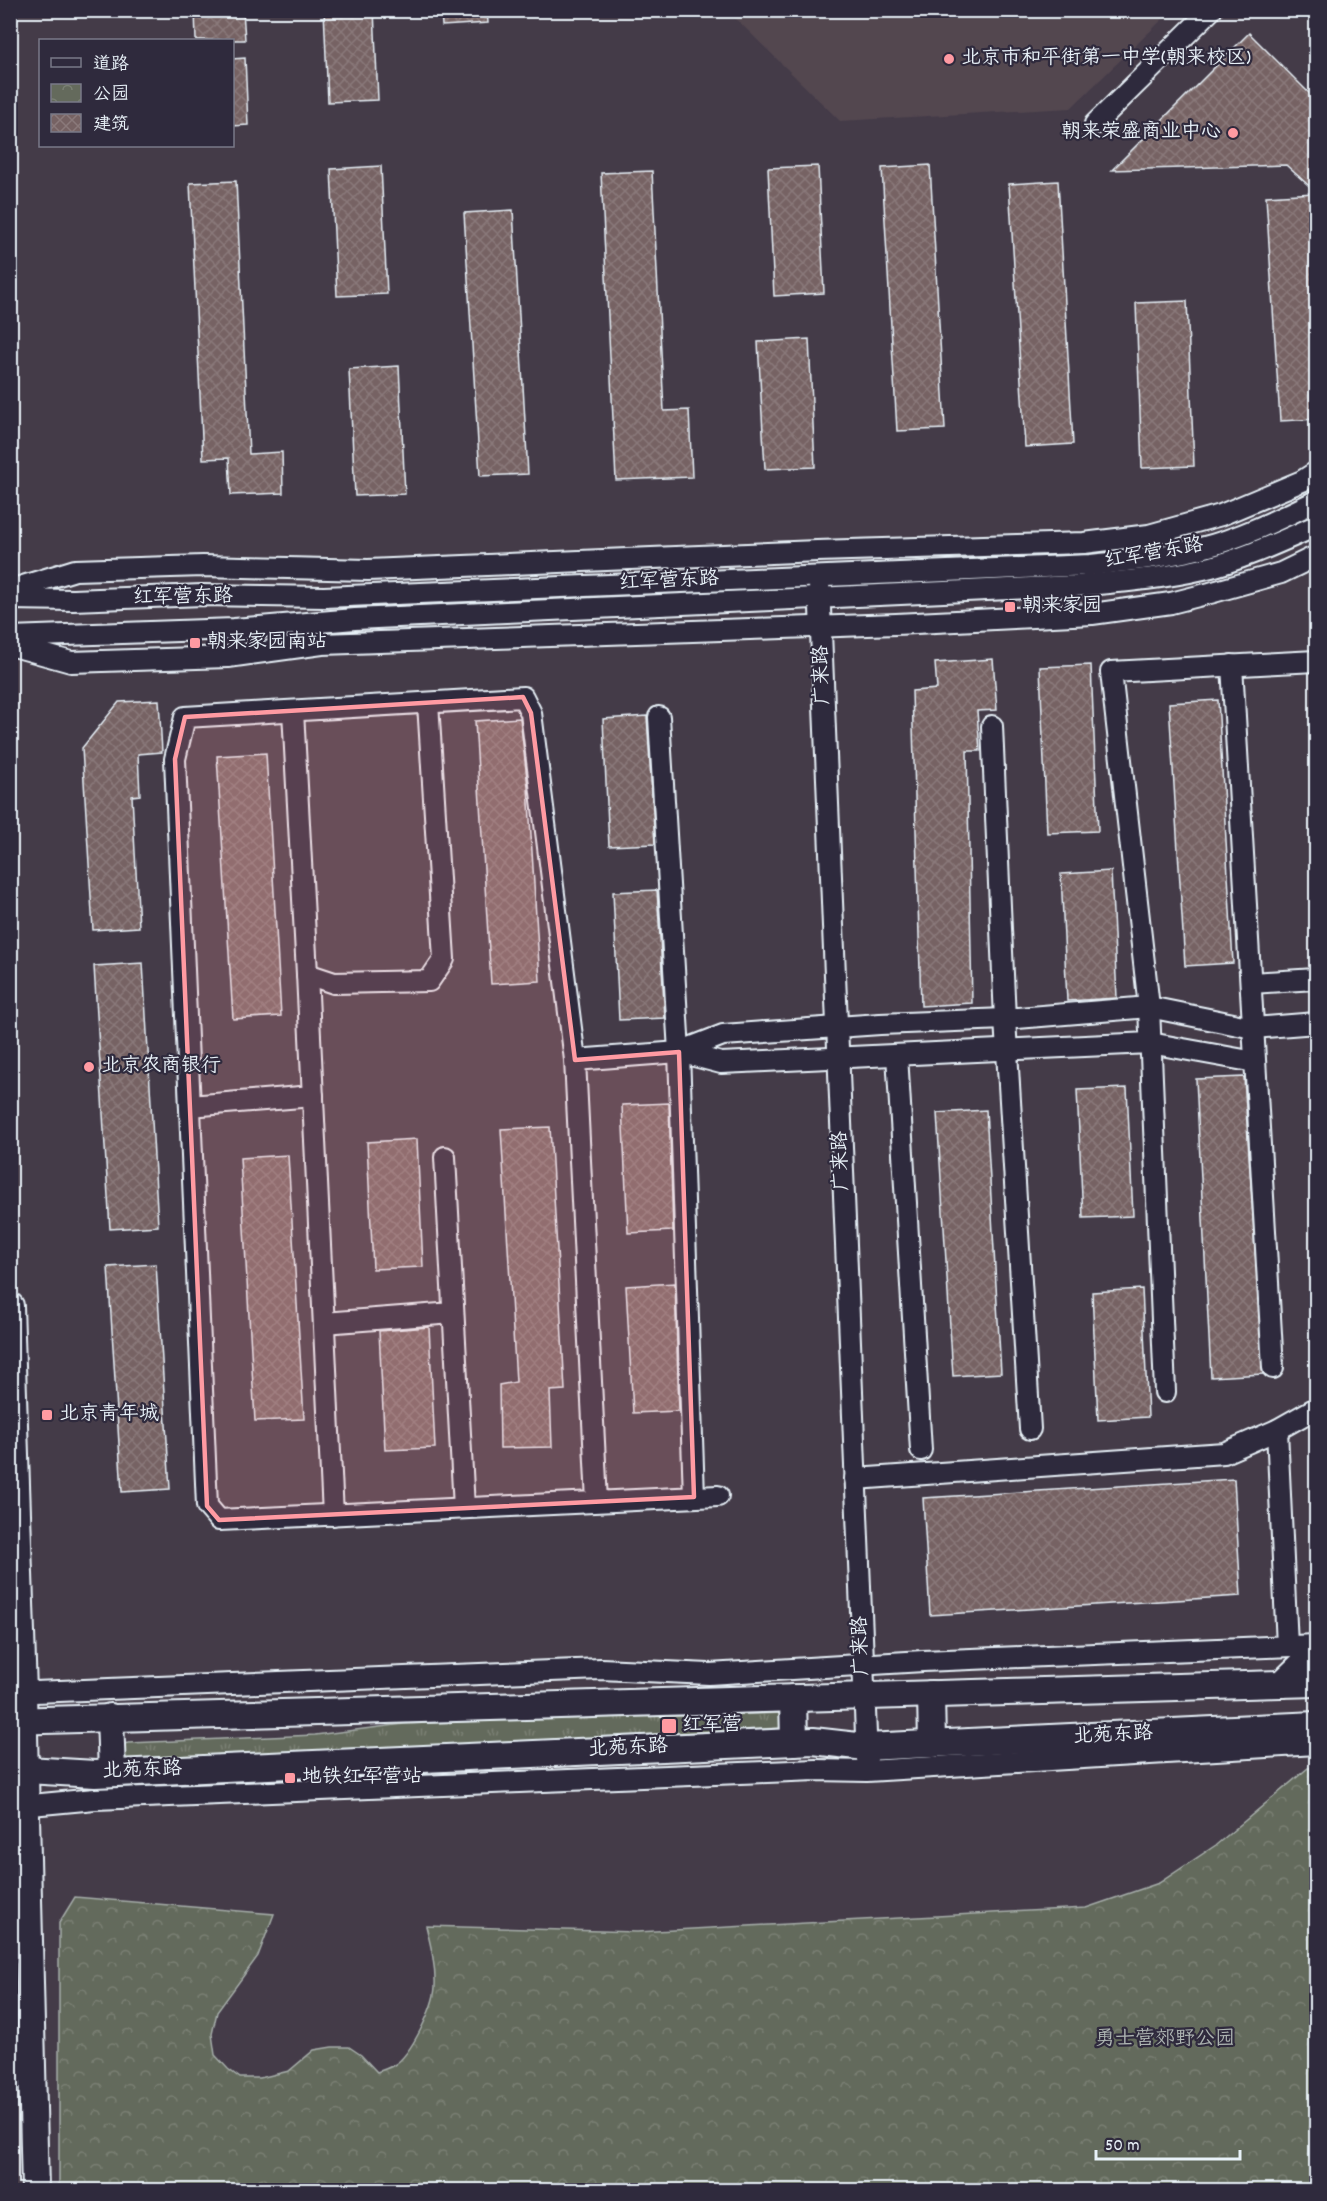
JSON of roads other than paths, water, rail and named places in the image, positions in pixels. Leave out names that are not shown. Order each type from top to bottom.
[{"type":"main road","points":[[10,1306],[18,1807],[35,2190]]},
{"type":"main road","points":[[1282,1684],[1317,1651]]},
{"type":"main road","points":[[17,1721],[1317,1683]]},
{"type":"main road","points":[[931,1694],[932,1744]]},
{"type":"main road","points":[[793,1698],[794,1742]]},
{"type":"main road","points":[[110,1717],[112,1773]]},
{"type":"main road","name":"北苑东路","points":[[17,1769],[95,1774],[813,1741],[867,1759],[932,1744],[1317,1725]]},
{"type":"street","points":[[1095,124],[1210,10]]},
{"type":"street","points":[[10,590],[75,570],[202,566],[368,570],[817,550],[1072,544],[1149,535],[1221,514],[1302,481],[1317,472]]},
{"type":"street","name":"红军营东路","points":[[10,599],[73,600],[202,595],[324,597],[1091,565],[1136,561],[1203,547],[1273,522],[1317,501]]},
{"type":"street","name":"红军营东路","points":[[10,637],[234,629],[355,618],[1074,586],[1121,582],[1204,569],[1273,545],[1317,526]]},
{"type":"street","name":"广来路","points":[[817,550],[867,1759]]},
{"type":"street","points":[[10,645],[71,662],[228,657],[322,644],[821,627],[1092,614],[1171,603],[1281,573],[1317,556]]},
{"type":"street","points":[[1164,1392],[1149,1007],[1111,672],[1317,661]]},
{"type":"street","points":[[1232,665],[1273,1368]]},
{"type":"street","points":[[597,1502],[575,1060],[531,713],[523,697],[185,717],[175,759],[207,1506],[219,1520],[333,1515],[464,1508],[597,1502],[718,1496]]},
{"type":"street","points":[[307,974],[334,983],[429,981],[444,959],[428,703]]},
{"type":"street","points":[[293,711],[333,1515]]},
{"type":"street","points":[[659,717],[679,1052],[694,1497]]},
{"type":"street","points":[[992,726],[1005,1019],[1030,1429]]},
{"type":"street","points":[[1251,983],[1317,980]]},
{"type":"street","points":[[575,1060],[679,1052],[723,1035],[880,1024],[1005,1019],[1149,1007],[1253,1028],[1317,1023]]},
{"type":"street","points":[[679,1052],[721,1063],[1150,1043],[1255,1062]]},
{"type":"street","points":[[897,1055],[921,1450]]},
{"type":"street","points":[[190,1106],[313,1096]]},
{"type":"street","points":[[445,1157],[464,1508]]},
{"type":"street","points":[[324,1323],[453,1313]]},
{"type":"street","points":[[855,1479],[1224,1453],[1276,1430],[1317,1408]]},
{"type":"street","points":[[1276,1430],[1287,1646]]},
{"type":"street","points":[[17,1692],[602,1669],[709,1674],[923,1661],[1317,1645]]},
{"type":"street","points":[[18,1807],[107,1798],[816,1770],[867,1759],[1317,1744]]},
{"type":"place","name":"北京市和平街第一中学(朝来校区)","points":[[949,59]]},
{"type":"place","name":"朝来荣盛商业中心","points":[[1233,133]]},
{"type":"place","name":"朝来家园","points":[[1010,607]]},
{"type":"place","name":"朝来家园南站","points":[[195,643]]},
{"type":"place","name":"北京农商银行","points":[[89,1067]]},
{"type":"place","name":"北京青年城","points":[[47,1415]]},
{"type":"place","name":"红军营","points":[[669,1726]]},
{"type":"place","name":"地铁红军营站","points":[[290,1778]]},
{"type":"park label","name":"勇士营郊野公园","points":[[1165,2040]]}]
